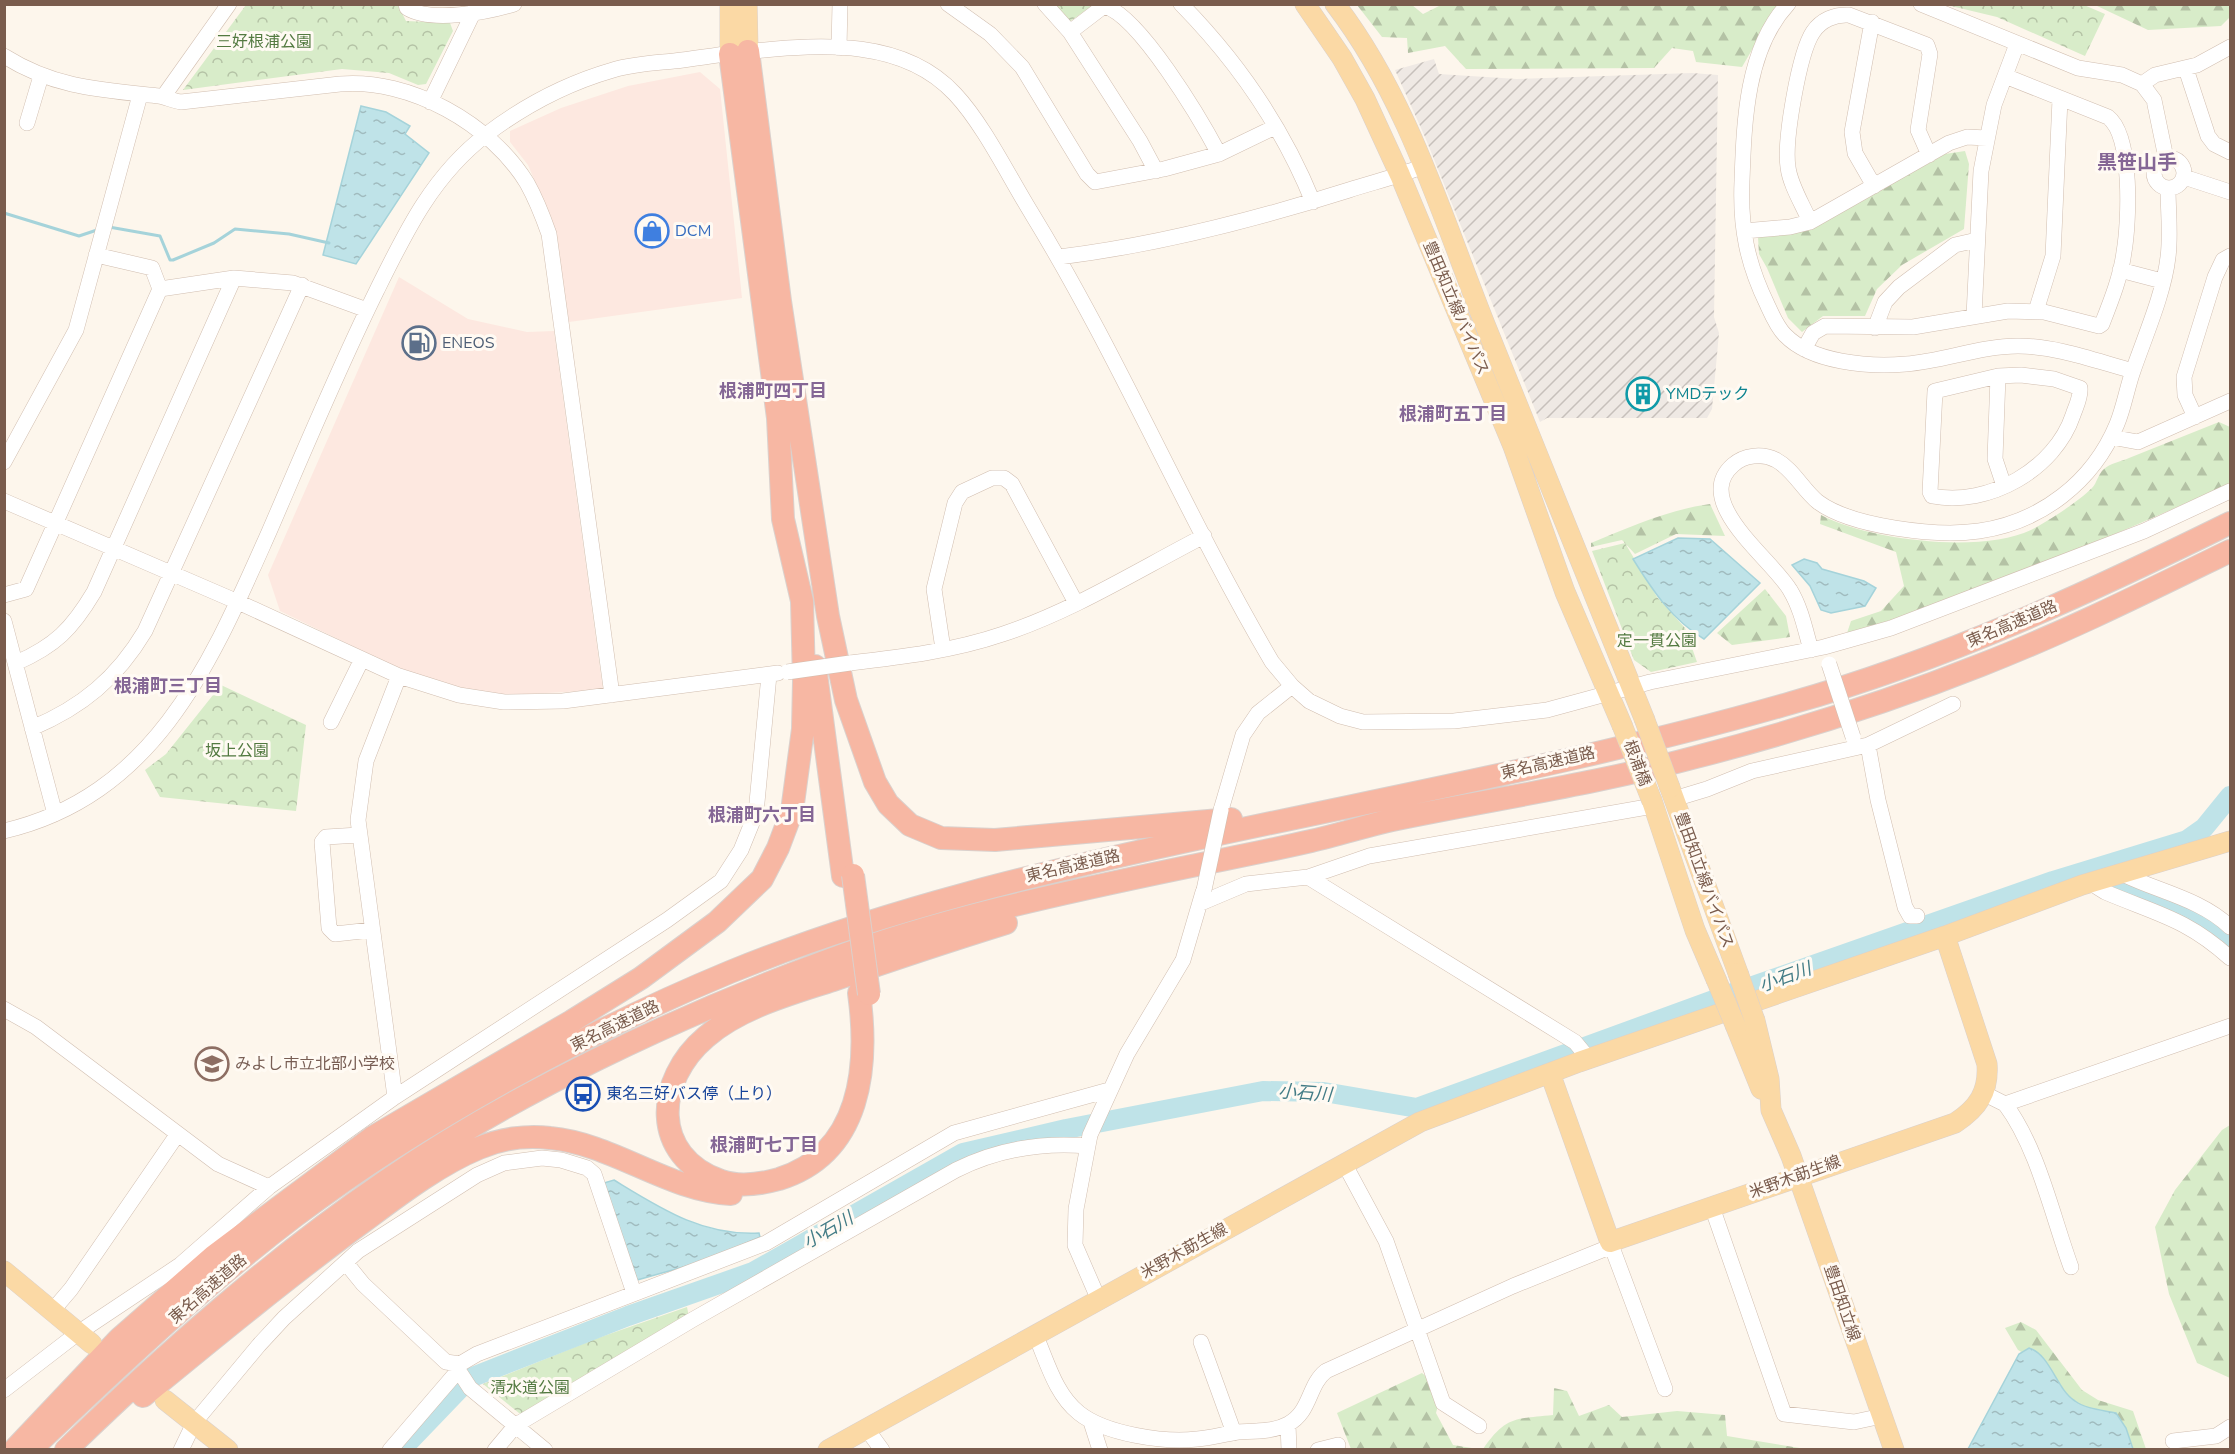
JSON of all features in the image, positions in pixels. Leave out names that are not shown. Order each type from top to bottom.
[{"type":"highway","points":[[739,53],[833,645],[846,700],[874,782],[888,804],[910,825],[941,838],[995,840],[1319,812]]},
{"type":"highway","points":[[66,1449],[140,1399],[278,1284],[434,1173],[478,1148],[503,1141],[532,1137],[564,1140],[593,1147],[691,1187],[734,1194],[773,1191],[796,1183],[820,1168],[849,1138],[866,1101],[873,1060],[825,727],[802,601],[783,519],[778,418],[739,53]]},
{"type":"highway","name":"東名高速道路","points":[[30,1449],[212,1284],[296,1215],[465,1106],[551,1057],[645,1010],[740,969],[896,913],[995,884],[1555,761],[1794,702],[1987,635],[2056,606],[2230,523]]},
{"type":"highway","name":"東名高速道路","points":[[66,1449],[217,1310],[312,1235],[390,1179],[485,1121],[564,1078],[746,993],[828,960],[1070,891],[1317,840],[1386,821],[1561,788],[1692,758],[1800,728],[1983,664],[2065,630],[2230,550]]},
{"type":"highway","points":[[14,1449],[119,1339],[214,1256],[282,1203],[373,1137],[641,978],[717,922],[762,879],[778,849],[792,811],[803,729],[802,601]]},
{"type":"highway","points":[[833,645],[848,876]]},
{"type":"highway","points":[[864,994],[862,1076],[853,1110],[836,1139],[825,1151],[812,1162],[786,1176],[754,1184],[723,1182],[697,1169],[685,1158],[673,1138],[666,1115],[670,1085],[676,1071],[694,1047],[708,1035],[743,1013],[938,944],[1073,902],[1317,840]]},
{"type":"main road","points":[[730,4],[739,53]]},
{"type":"main road","points":[[739,53],[747,4]]},
{"type":"main road","name":"豊田知立線バイパス","points":[[1305,4],[1348,69],[1400,175],[1513,446],[1565,592],[1622,724]]},
{"type":"main road","name":"豊田知立線バイパス","points":[[1335,4],[1352,27],[1389,89],[1424,166],[1632,687]]},
{"type":"main road","name":"根浦橋","points":[[1632,687],[1672,793]]},
{"type":"main road","name":"根浦橋","points":[[1622,724],[1652,804]]},
{"type":"main road","name":"豊田知立線バイパス","points":[[1672,793],[1755,1021]]},
{"type":"main road","name":"豊田知立線バイパス","points":[[1652,804],[1695,930],[1736,1027]]},
{"type":"main road","name":"米野木莇生線","points":[[828,1449],[1420,1122],[1588,1057],[1945,936],[2095,881],[2230,841]]},
{"type":"main road","points":[[1945,936],[1987,1064],[1985,1094]]},
{"type":"main road","name":"豊田知立線","points":[[1755,1021],[1769,1079],[1771,1110]]},
{"type":"main road","name":"豊田知立線","points":[[1736,1027],[1791,1156],[1894,1449]]},
{"type":"main road","points":[[1550,1073],[1610,1242]]},
{"type":"main road","name":"米野木莇生線","points":[[1610,1242],[1798,1175],[1955,1123],[1970,1113],[1985,1094]]},
{"type":"main road","points":[[4,1271],[85,1339]]},
{"type":"main road","points":[[165,1400],[228,1449]]},
{"type":"street","points":[[163,97],[229,4]]},
{"type":"street","points":[[406,4],[407,8],[418,12],[514,4]]},
{"type":"street","points":[[840,4],[840,48]]},
{"type":"street","points":[[948,4],[990,34],[1022,67],[1092,180],[1101,182],[1156,171],[1220,154],[1275,127]]},
{"type":"street","points":[[1045,4],[1070,32],[1140,141],[1156,171]]},
{"type":"street","points":[[1181,4],[1232,63],[1275,127],[1313,202]]},
{"type":"street","points":[[1788,4],[1765,39],[1751,89],[1743,160],[1744,231],[1751,270],[1784,335],[1804,349],[1846,361],[1884,365],[1920,362],[1999,347],[2021,346],[2056,351],[2133,371]]},
{"type":"street","points":[[1921,4],[2078,68],[2122,75],[2142,84],[2154,100],[2166,158]]},
{"type":"street","points":[[1070,32],[1104,6],[1118,13],[1172,77],[1220,154]]},
{"type":"street","points":[[430,102],[475,9]]},
{"type":"street","points":[[1810,222],[1787,162],[1788,139],[1806,46],[1821,22],[1833,16],[1849,15],[1872,22],[1930,49],[1918,130],[1929,155]]},
{"type":"street","points":[[1872,22],[1852,141],[1874,186]]},
{"type":"street","points":[[1974,316],[1978,185],[1994,105],[2017,44]]},
{"type":"street","points":[[4,831],[55,814],[107,784],[152,744],[196,686],[238,602],[396,248],[424,201],[470,148],[516,114],[562,89],[616,69],[739,53],[840,48],[886,52],[900,56],[933,75],[955,94],[1059,258],[1272,662],[1292,686],[1310,701],[1327,711],[1352,719],[1379,724],[1502,716],[1547,710],[1632,687],[1817,649],[1950,607],[2144,531],[2230,491]]},
{"type":"street","points":[[2142,84],[2155,75],[2186,69],[2229,50]]},
{"type":"street","points":[[4,56],[41,76],[62,83],[163,97],[181,102],[358,82],[392,87],[430,102],[485,136],[509,158],[527,184],[549,234],[612,695]]},
{"type":"street","points":[[2186,69],[2208,136],[2214,144],[2230,152]]},
{"type":"street","points":[[27,123],[41,76]]},
{"type":"street","points":[[1804,349],[1813,333],[1825,326],[1913,327],[2008,311],[2036,311],[2100,325],[2125,252],[2127,180],[2119,130],[2108,117],[2005,76]]},
{"type":"street","points":[[4,462],[76,330],[140,95]]},
{"type":"street","points":[[2036,311],[2053,256],[2060,99]]},
{"type":"street","points":[[1744,231],[1780,228],[1810,222],[1957,140],[1968,137],[1988,138]]},
{"type":"street","points":[[2166,158],[2173,158],[2181,164],[2184,177],[2177,186],[2168,188],[2160,184],[2155,175],[2158,163],[2166,158]]},
{"type":"street","points":[[1059,258],[1172,238],[1313,202],[1424,166]]},
{"type":"street","points":[[2184,177],[2230,192]]},
{"type":"street","points":[[1917,916],[1910,916],[1905,907],[1878,800],[1829,663],[1817,649],[1788,587],[1725,510],[1721,497],[1722,483],[1734,464],[1754,456],[1777,460],[1820,503],[1856,520],[1905,528],[1976,531],[2030,516],[2049,506],[2083,478],[2111,437],[2169,256],[2168,188]]},
{"type":"street","points":[[1875,328],[1885,302],[1899,287],[1955,245],[1977,240]]},
{"type":"street","points":[[4,595],[26,590],[160,289],[152,268],[96,255]]},
{"type":"street","points":[[2195,417],[2185,395],[2184,377],[2215,277],[2223,261],[2230,256]]},
{"type":"street","points":[[2120,270],[2162,280]]},
{"type":"street","points":[[160,289],[234,278],[302,285],[367,310]]},
{"type":"street","points":[[16,663],[40,652],[64,636],[80,617],[114,549],[234,278]]},
{"type":"street","points":[[32,728],[75,707],[119,669],[145,631],[302,285]]},
{"type":"street","points":[[2050,378],[2056,351]]},
{"type":"street","points":[[1998,376],[1995,462],[2004,486]]},
{"type":"street","points":[[1998,376],[2050,378],[2080,388],[2072,418],[2056,445],[2040,464],[2004,486],[1966,497],[1935,497],[1930,492],[1935,391],[1998,376]]},
{"type":"street","points":[[2111,437],[2138,442],[2230,401]]},
{"type":"street","points":[[943,650],[934,589],[951,513],[962,492],[992,478],[1004,478],[1012,484],[1076,603]]},
{"type":"street","points":[[4,501],[238,602],[399,676],[459,695],[504,702],[563,701],[943,650],[1002,634],[1076,603],[1204,536]]},
{"type":"street","points":[[4,621],[55,814]]},
{"type":"street","points":[[331,722],[362,659]]},
{"type":"street","points":[[4,1390],[85,1339],[180,1265],[269,1187],[395,1097],[667,920],[721,880],[741,850],[756,813],[769,675]]},
{"type":"street","points":[[395,1097],[358,820],[366,761],[399,676]]},
{"type":"street","points":[[1098,1299],[1075,1245],[1076,1209],[1089,1141],[1108,1090],[1183,960],[1203,896],[1221,810],[1243,735],[1258,713],[1292,686]]},
{"type":"street","points":[[1672,793],[1707,789],[1752,771],[1859,743],[1953,704]]},
{"type":"street","points":[[1203,896],[1246,884],[1308,877],[1369,856],[1652,804]]},
{"type":"street","points":[[359,835],[326,837],[322,842],[329,928],[335,934],[371,930]]},
{"type":"street","points":[[2126,872],[2127,876],[2213,912],[2230,927]]},
{"type":"street","points":[[1308,877],[1575,1042],[1588,1057]]},
{"type":"street","points":[[2095,881],[2097,887],[2105,892],[2193,927],[2230,958]]},
{"type":"street","points":[[4,1009],[36,1028],[218,1164],[269,1187]]},
{"type":"street","points":[[2005,1104],[2230,1026]]},
{"type":"street","points":[[390,1449],[461,1375],[477,1354],[766,1243],[954,1133],[1108,1090]]},
{"type":"street","points":[[1985,1094],[2005,1104],[2021,1128],[2071,1267]]},
{"type":"street","points":[[53,1310],[71,1289],[177,1135]]},
{"type":"street","points":[[495,1449],[516,1425],[692,1320],[973,1162],[1042,1144],[1089,1141]]},
{"type":"street","points":[[181,1449],[194,1423],[284,1318],[358,1251],[477,1174],[504,1163],[522,1159],[561,1160],[587,1168],[594,1174],[634,1293]]},
{"type":"street","points":[[1344,1162],[1386,1241],[1443,1403],[1479,1426]]},
{"type":"street","points":[[1712,1207],[1784,1414],[1854,1422],[1882,1416]]},
{"type":"street","points":[[1035,1334],[1066,1401],[1091,1422],[1149,1437],[1171,1440],[1197,1439],[1272,1429],[1288,1424],[1305,1409],[1316,1379],[1326,1371],[1513,1286],[1607,1248],[1610,1242]]},
{"type":"street","points":[[1610,1242],[1665,1389]]},
{"type":"street","points":[[346,1263],[388,1308],[545,1449]]},
{"type":"street","points":[[1201,1342],[1234,1433]]},
{"type":"street","points":[[1091,1422],[1100,1449]]},
{"type":"street","points":[[1288,1424],[1289,1449]]},
{"type":"street","points":[[2173,1441],[2216,1436],[2230,1426]]},
{"type":"street","points":[[866,1428],[882,1449]]},
{"type":"street","points":[[1318,1449],[1338,1446]]},
{"type":"shaded area","points":[[1434,59],[1439,74],[1517,79],[1692,73],[1718,75],[1714,317],[1719,333],[1712,409],[1707,418],[1547,418],[1540,422],[1425,137],[1395,70]]},
{"type":"shaded area","points":[[700,72],[720,89],[742,298],[569,322],[555,229],[528,165],[510,142],[510,131],[561,108],[628,86]]},
{"type":"shaded area","points":[[399,277],[468,319],[527,332],[554,331],[603,690],[509,695],[464,689],[402,670],[280,611],[268,575]]},
{"type":"green space","points":[[1443,4],[1778,5],[1742,67],[1696,62],[1693,51],[1672,48],[1654,68],[1466,69],[1445,46],[1408,53],[1407,38],[1382,37],[1357,5],[1412,5],[1423,14]]},
{"type":"green space","name":"三好根浦公園","points":[[246,5],[398,5],[406,21],[450,23],[453,31],[426,84],[418,85],[389,73],[342,69],[183,90]]},
{"type":"green space","points":[[1053,5],[1093,5],[1068,23]]},
{"type":"green space","points":[[1947,5],[2084,5],[2105,14],[2085,56],[1997,17]]},
{"type":"green space","points":[[2095,5],[2230,5],[2230,17],[2221,26],[2148,30]]},
{"type":"green space","points":[[1965,151],[1969,164],[1964,229],[1902,265],[1877,289],[1865,316],[1823,316],[1802,332],[1788,318],[1759,254],[1758,237],[1809,230],[1945,154]]},
{"type":"green space","points":[[2219,422],[2230,427],[2230,483],[2041,565],[1846,636],[1851,621],[1881,611],[1904,586],[1896,552],[1820,524],[1821,515],[1841,524],[1867,531],[1925,541],[1984,541],[2010,537],[2031,530],[2071,505],[2092,488],[2102,471],[2109,466]]},
{"type":"green space","points":[[1710,504],[1725,536],[1676,534],[1635,554],[1622,540],[1591,547],[1591,543],[1649,520],[1679,510]]},
{"type":"green space","name":"定一貫公園","points":[[1625,543],[1657,597],[1685,628],[1697,662],[1651,672],[1634,660],[1592,551]]},
{"type":"green space","points":[[1765,589],[1786,616],[1790,637],[1732,645],[1717,633]]},
{"type":"green space","name":"坂上公園","points":[[221,685],[306,725],[296,811],[160,797],[145,770],[166,754]]},
{"type":"green space","points":[[2230,1125],[2230,1378],[2197,1363],[2169,1294],[2155,1227],[2175,1190],[2222,1130]]},
{"type":"green space","name":"清水道公園","points":[[687,1307],[689,1317],[527,1415],[519,1413],[483,1384],[595,1339]]},
{"type":"green space","points":[[2021,1322],[2036,1330],[2082,1390],[2098,1400],[2133,1411],[2146,1449],[2126,1449],[2090,1416],[2046,1383],[2034,1359],[2018,1350],[2005,1328]]},
{"type":"green space","points":[[1422,1373],[1442,1390],[1436,1413],[1453,1445],[1478,1449],[1351,1449],[1337,1413]]},
{"type":"green space","points":[[1554,1388],[1567,1391],[1579,1416],[1609,1405],[1622,1417],[1677,1411],[1725,1415],[1727,1436],[1806,1449],[1483,1449],[1498,1430],[1512,1421],[1553,1415]]},
{"type":"water","points":[[361,106],[386,112],[410,126],[405,134],[429,153],[356,264],[323,255]]},
{"type":"water","points":[[1678,538],[1710,539],[1760,583],[1704,639],[1673,614],[1633,559]]},
{"type":"water","points":[[1804,559],[1817,563],[1822,569],[1864,581],[1876,588],[1865,606],[1831,613],[1821,610],[1810,586],[1792,565]]},
{"type":"water","points":[[614,1180],[682,1218],[719,1230],[759,1233],[760,1237],[708,1260],[637,1280],[604,1183]]},
{"type":"water","points":[[2029,1348],[2043,1358],[2068,1396],[2089,1408],[2116,1413],[2126,1428],[2133,1449],[1968,1449],[2019,1354]]},
{"type":"waterway","points":[[4,213],[79,236],[97,230]]},
{"type":"waterway","points":[[109,227],[160,236],[170,260],[214,243],[235,229],[289,234],[329,243]]},
{"type":"waterway","name":"小石川","points":[[401,1450],[470,1378],[628,1316],[753,1272],[963,1153],[1066,1129],[1263,1091],[1324,1092],[1417,1108],[1733,993],[2053,881],[2187,840],[2204,828],[2230,796]]},
{"type":"waterway","points":[[2113,889],[2196,918],[2230,947]]},
{"type":"place","name":"DCM","points":[[652,231]]},
{"type":"place","name":"ENEOS","points":[[419,343]]},
{"type":"place","name":"YMDテック","points":[[1643,394]]},
{"type":"place","name":"みよし市立北部小学校","points":[[212,1064]]},
{"type":"place","name":"東名三好バス停（上り）","points":[[583,1094]]},
{"type":"district","name":"黒笹山手","points":[[2137,162]]},
{"type":"district","name":"根浦町四丁目","points":[[773,391]]},
{"type":"district","name":"根浦町五丁目","points":[[1453,414]]},
{"type":"district","name":"根浦町三丁目","points":[[168,686]]},
{"type":"district","name":"根浦町六丁目","points":[[762,815]]},
{"type":"district","name":"根浦町七丁目","points":[[764,1145]]}]
